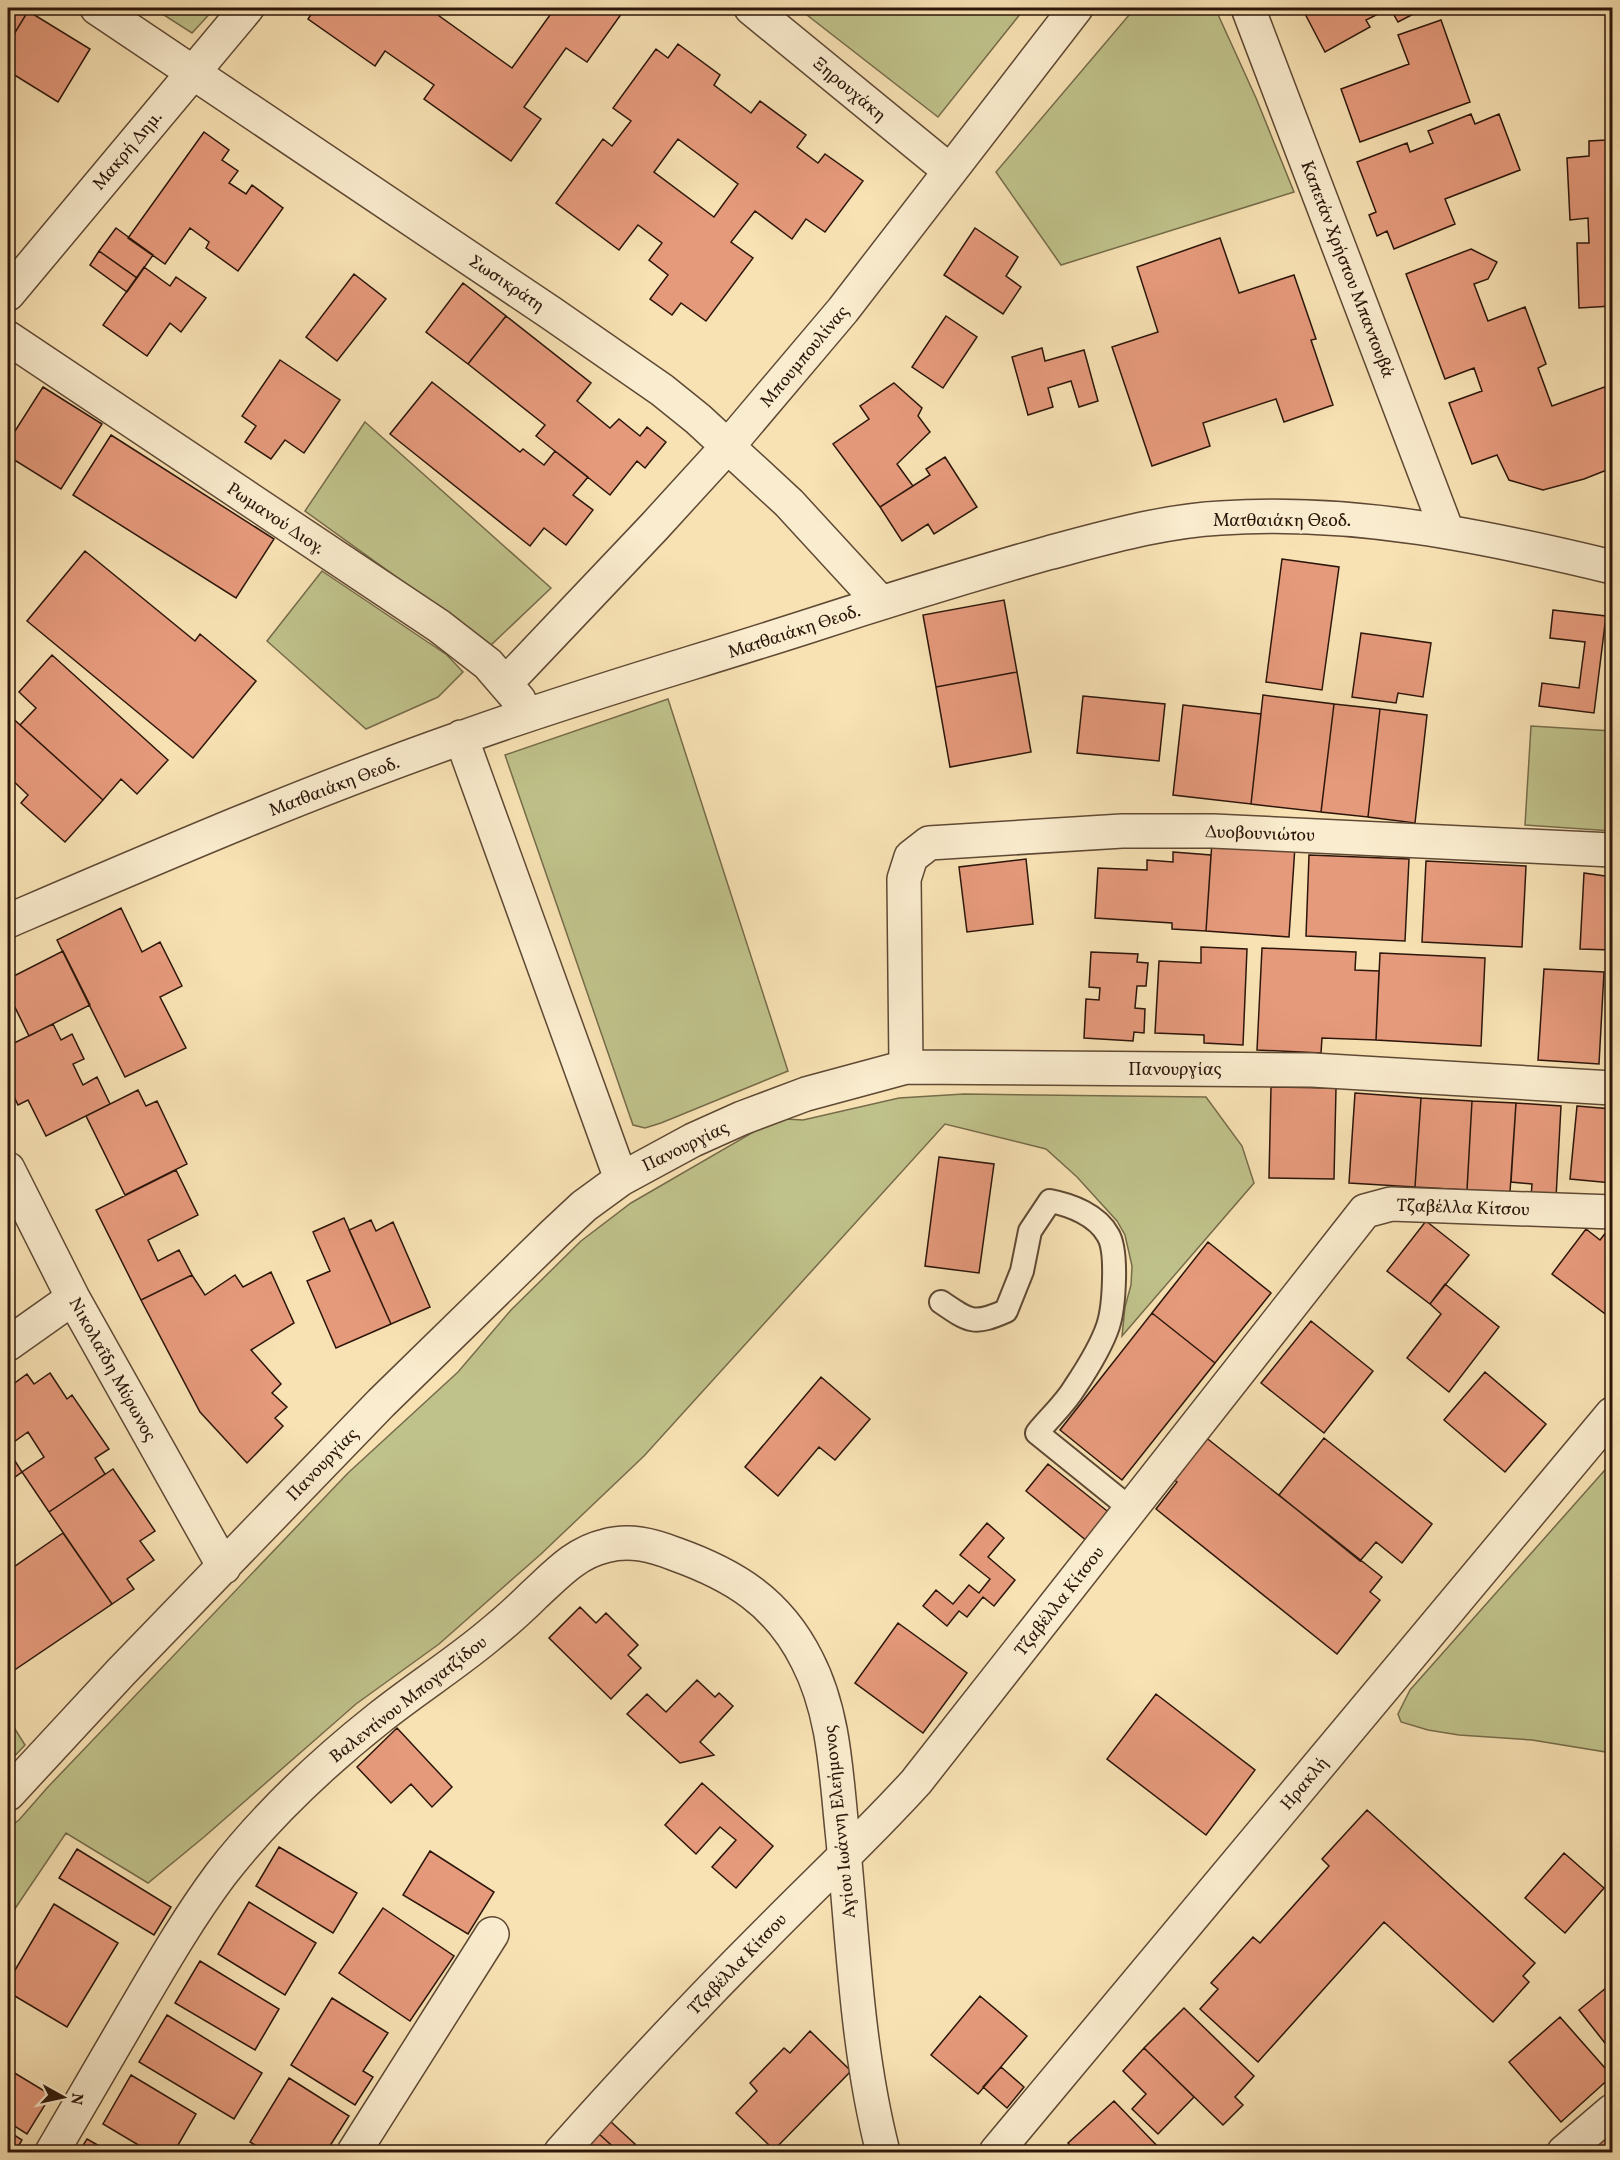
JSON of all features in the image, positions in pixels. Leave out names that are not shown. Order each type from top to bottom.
[{"type":"street","name":"Σωσικράτη","points":[[97,8],[628,364],[698,419],[789,503],[881,603]]},
{"type":"street","name":"Μακρή Δημ.","points":[[8,294],[247,8]]},
{"type":"street","name":"Ξηρουχάκη","points":[[751,8],[950,171]]},
{"type":"street","name":"Μπουμπουλίνας","points":[[506,683],[728,446],[843,310],[1076,8]]},
{"type":"street","name":"Καπετάν Χρήστου Μπαντουβά","points":[[1248,8],[1447,531]]},
{"type":"street","name":"Ρωμανού Διογ.","points":[[8,338],[439,626],[472,650],[506,683],[529,715]]},
{"type":"street","name":"Ματθαιάκη Θεοδ.","points":[[8,921],[261,814],[461,737],[881,603],[1106,537],[1141,529],[1231,517],[1369,521],[1447,531],[1517,544],[1612,567]]},
{"type":"street","points":[[461,737],[621,1179]]},
{"type":"street","name":"Δυοβουνιώτου","points":[[906,1067],[904,879],[911,856],[929,843],[1133,831],[1213,831],[1612,850]]},
{"type":"street","name":"Πανουργίας","points":[[8,1794],[381,1403],[515,1270],[584,1206],[621,1179],[693,1140],[780,1103],[834,1085],[906,1067],[1312,1070],[1612,1088]]},
{"type":"street","name":"Νικολαΐδη Μύρωνος","points":[[8,1169],[73,1298],[224,1567]]},
{"type":"street","name":"Τζαβέλλα Κίτσου","points":[[561,2152],[711,1990],[845,1858],[916,1782],[1365,1211],[1391,1204],[1612,1212]]},
{"type":"street","points":[[8,1344],[73,1298]]},
{"type":"street","name":"Ηρακλή","points":[[996,2152],[1612,1414]]},
{"type":"street","name":"Αγίου Ιωάννη Ελεήμονος","points":[[579,1556],[606,1545],[620,1543],[644,1545],[665,1550],[711,1568],[732,1578],[781,1618],[808,1661],[824,1702],[832,1739],[866,2061],[883,2152]]},
{"type":"street","name":"Βαλεντίνου Μπογατζίδου","points":[[52,2152],[182,1929],[240,1850],[307,1780],[341,1749],[382,1715],[472,1649],[579,1556]]},
{"type":"street","points":[[354,2152],[492,1934]]},
{"type":"street","points":[[1564,2152],[1612,2111]]},
{"type":"lane","points":[[941,1302],[965,1319],[984,1320],[1006,1311],[1022,1271],[1030,1231],[1050,1201],[1070,1205],[1094,1219],[1109,1236],[1114,1263],[1113,1303],[1108,1326],[1075,1389],[1037,1433],[1131,1509]]},
{"type":"green space","points":[[153,8],[215,8],[192,33]]},
{"type":"green space","points":[[798,8],[1025,8],[938,117]]},
{"type":"green space","points":[[1135,8],[1215,8],[1256,98],[1294,192],[1061,265],[996,172]]},
{"type":"green space","points":[[365,422],[551,588],[491,645],[305,511]]},
{"type":"green space","points":[[322,571],[447,655],[463,672],[438,697],[366,729],[267,641]]},
{"type":"green space","points":[[668,699],[788,1071],[645,1128],[633,1125],[505,755]]},
{"type":"green space","points":[[1531,726],[1612,731],[1612,831],[1525,825]]},
{"type":"green space","points":[[964,1094],[1206,1097],[1242,1146],[1254,1183],[1122,1336],[1132,1266],[1125,1235],[1117,1221],[1077,1177],[1046,1149],[945,1124],[644,1456],[541,1554],[439,1644],[356,1704],[148,1883],[66,1833],[8,1919],[8,1828],[19,1820],[348,1473],[458,1372],[511,1310],[581,1241],[631,1203],[764,1126],[785,1119],[803,1120],[899,1098]]},
{"type":"green space","points":[[1612,1462],[1612,1753],[1532,1740],[1459,1735],[1428,1730],[1401,1722],[1398,1714],[1410,1690]]},
{"type":"green space","points":[[8,1718],[25,1745],[8,1763]]},
{"type":"building","points":[[8,8],[30,8],[8,44]]},
{"type":"building","points":[[315,8],[428,8],[512,68],[555,8],[614,8],[622,13],[587,62],[566,48],[524,107],[541,119],[511,161],[424,99],[434,85],[385,51],[375,66],[308,19]]},
{"type":"building","points":[[1302,8],[1390,8],[1366,20],[1370,27],[1325,52]]},
{"type":"building","points":[[1390,8],[1425,8],[1398,22]]},
{"type":"building","points":[[28,11],[90,49],[58,102],[8,71],[8,44]]},
{"type":"building","points":[[1441,20],[1470,102],[1360,142],[1341,89],[1409,64],[1398,35]]},
{"type":"building","points":[[678,44],[720,75],[714,85],[751,113],[760,101],[806,135],[797,147],[818,163],[825,154],[863,181],[825,232],[806,219],[792,239],[755,211],[731,242],[753,258],[706,321],[681,303],[672,315],[650,299],[668,275],[649,260],[662,243],[638,225],[619,250],[556,203],[603,139],[612,146],[631,121],[613,108],[656,49],[668,58]],"holes":[[[678,139],[738,184],[714,217],[654,172]]]},
{"type":"building","points":[[1471,114],[1475,124],[1499,114],[1520,170],[1445,199],[1455,224],[1394,249],[1387,231],[1377,236],[1369,215],[1376,212],[1357,162],[1407,143],[1410,152],[1433,143],[1428,131]]},
{"type":"building","points":[[204,132],[229,150],[222,160],[238,171],[229,183],[246,194],[252,185],[283,208],[238,271],[206,248],[209,242],[190,228],[165,264],[128,238]]},
{"type":"building","points":[[1606,135],[1612,135],[1612,306],[1579,308],[1577,243],[1589,243],[1588,218],[1570,220],[1567,158],[1589,156],[1589,141],[1606,140]]},
{"type":"building","points":[[116,228],[153,255],[137,278],[99,251]]},
{"type":"building","points":[[975,228],[1018,257],[1006,276],[1021,287],[1003,314],[944,275]]},
{"type":"building","points":[[1220,238],[1239,293],[1294,275],[1316,339],[1311,340],[1333,405],[1284,422],[1276,399],[1203,423],[1210,446],[1152,466],[1112,347],[1158,332],[1137,267]]},
{"type":"building","points":[[1471,249],[1497,262],[1488,279],[1474,284],[1488,321],[1525,307],[1546,364],[1538,368],[1552,406],[1610,385],[1612,393],[1612,468],[1584,479],[1543,490],[1509,480],[1497,455],[1472,464],[1449,403],[1482,391],[1474,368],[1445,379],[1406,274]]},
{"type":"building","points":[[99,251],[137,278],[127,292],[90,265]]},
{"type":"building","points":[[144,267],[170,286],[176,277],[206,298],[181,332],[170,323],[147,356],[103,325]]},
{"type":"building","points":[[354,274],[386,299],[337,361],[306,337]]},
{"type":"building","points":[[463,283],[506,316],[468,364],[426,332]]},
{"type":"building","points":[[506,316],[591,383],[577,401],[610,428],[619,419],[640,436],[647,427],[666,442],[645,468],[637,461],[610,495],[536,436],[545,425],[468,364]]},
{"type":"building","points":[[946,316],[977,337],[943,388],[912,367]]},
{"type":"building","points":[[1042,348],[1045,361],[1084,350],[1098,401],[1079,407],[1071,381],[1048,388],[1053,407],[1028,415],[1012,357]]},
{"type":"building","points":[[280,360],[340,400],[304,453],[285,440],[271,459],[245,442],[256,426],[242,416]]},
{"type":"building","points":[[432,382],[520,452],[523,449],[544,465],[555,451],[588,477],[573,495],[593,510],[566,545],[544,528],[530,546],[390,434]]},
{"type":"building","points":[[894,383],[922,408],[918,416],[930,432],[897,464],[913,486],[880,507],[833,444],[869,419],[860,406]]},
{"type":"building","points":[[43,387],[102,424],[61,489],[8,456],[8,442]]},
{"type":"building","points":[[111,435],[274,539],[236,598],[73,495]]},
{"type":"building","points":[[945,457],[977,507],[934,534],[928,524],[902,541],[880,507],[930,475],[926,469]]},
{"type":"building","points":[[85,551],[195,641],[200,634],[256,681],[193,758],[27,621]]},
{"type":"building","points":[[1282,559],[1339,567],[1322,690],[1266,682]]},
{"type":"building","points":[[1004,600],[1017,672],[936,687],[923,615]]},
{"type":"building","points":[[1553,610],[1606,616],[1594,713],[1539,706],[1542,683],[1579,688],[1585,642],[1550,638]]},
{"type":"building","points":[[1361,633],[1431,643],[1423,697],[1398,693],[1396,703],[1352,697]]},
{"type":"building","points":[[52,655],[168,760],[137,794],[121,779],[103,800],[20,725],[36,708],[19,692]]},
{"type":"building","points":[[1017,672],[1031,752],[950,767],[936,687]]},
{"type":"building","points":[[1263,695],[1334,704],[1321,812],[1251,804]]},
{"type":"building","points":[[1083,696],[1165,704],[1159,761],[1077,753]]},
{"type":"building","points":[[1334,704],[1380,709],[1368,817],[1321,812]]},
{"type":"building","points":[[1183,705],[1261,714],[1251,804],[1173,795]]},
{"type":"building","points":[[1380,709],[1427,715],[1415,823],[1368,817]]},
{"type":"building","points":[[8,714],[103,800],[65,842],[21,803],[28,795],[8,776]]},
{"type":"building","points":[[1212,841],[1295,846],[1289,937],[1206,931]]},
{"type":"building","points":[[1173,852],[1211,855],[1206,931],[1172,929],[1172,923],[1095,918],[1098,868],[1147,870],[1147,860],[1173,862]]},
{"type":"building","points":[[1309,855],[1409,859],[1405,941],[1306,936]]},
{"type":"building","points":[[1026,859],[1033,924],[967,932],[959,867]]},
{"type":"building","points":[[1426,861],[1526,866],[1522,947],[1422,942]]},
{"type":"building","points":[[1584,873],[1612,877],[1612,950],[1580,949]]},
{"type":"building","points":[[121,908],[142,952],[160,942],[182,986],[160,997],[186,1048],[125,1077],[57,940]]},
{"type":"building","points":[[1201,947],[1247,949],[1243,1045],[1204,1043],[1204,1035],[1155,1033],[1159,961],[1201,963]]},
{"type":"building","points":[[1262,948],[1356,952],[1355,970],[1379,971],[1376,1040],[1322,1038],[1321,1053],[1257,1050]]},
{"type":"building","points":[[63,951],[90,1005],[29,1036],[8,993],[8,979]]},
{"type":"building","points":[[1091,952],[1138,954],[1137,962],[1148,963],[1146,986],[1137,986],[1135,1008],[1145,1009],[1144,1033],[1134,1032],[1133,1041],[1084,1038],[1086,999],[1099,1000],[1100,988],[1089,987]]},
{"type":"building","points":[[1380,953],[1485,958],[1481,1046],[1376,1040]]},
{"type":"building","points":[[1544,969],[1604,972],[1599,1064],[1538,1060]]},
{"type":"building","points":[[53,1024],[61,1040],[72,1034],[84,1059],[73,1064],[83,1085],[97,1077],[110,1104],[46,1136],[28,1100],[18,1105],[8,1084],[8,1046]]},
{"type":"building","points":[[1271,1087],[1336,1088],[1334,1179],[1269,1178]]},
{"type":"building","points":[[138,1090],[146,1106],[157,1101],[187,1164],[125,1195],[86,1116]]},
{"type":"building","points":[[1355,1093],[1421,1098],[1415,1187],[1349,1183]]},
{"type":"building","points":[[1421,1098],[1472,1101],[1467,1190],[1415,1187]]},
{"type":"building","points":[[1472,1101],[1516,1103],[1510,1192],[1467,1190]]},
{"type":"building","points":[[1516,1103],[1561,1106],[1556,1198],[1531,1197],[1532,1184],[1511,1182]]},
{"type":"building","points":[[1577,1106],[1612,1109],[1612,1183],[1570,1179]]},
{"type":"building","points":[[939,1157],[994,1164],[979,1273],[925,1266]]},
{"type":"building","points":[[176,1170],[198,1215],[148,1240],[158,1261],[179,1250],[192,1275],[141,1300],[96,1210]]},
{"type":"building","points":[[344,1218],[391,1324],[336,1348],[307,1281],[330,1271],[313,1232]]},
{"type":"building","points":[[371,1220],[376,1231],[393,1222],[430,1307],[391,1324],[349,1230]]},
{"type":"building","points":[[1426,1221],[1469,1255],[1430,1304],[1387,1271]]},
{"type":"building","points":[[1611,1226],[1612,1319],[1552,1274],[1586,1229],[1600,1240]]},
{"type":"building","points":[[1208,1242],[1271,1293],[1215,1363],[1152,1313]]},
{"type":"building","points":[[271,1272],[294,1323],[251,1350],[281,1384],[272,1393],[287,1407],[275,1418],[283,1426],[247,1463],[200,1412],[141,1300],[192,1275],[205,1295],[235,1275],[243,1287]]},
{"type":"building","points":[[1445,1284],[1499,1327],[1449,1392],[1407,1358],[1441,1314],[1430,1304]]},
{"type":"building","points":[[1152,1313],[1215,1363],[1122,1480],[1060,1430]]},
{"type":"building","points":[[1311,1321],[1373,1371],[1324,1433],[1261,1383]]},
{"type":"building","points":[[1485,1372],[1546,1424],[1505,1472],[1444,1420]]},
{"type":"building","points":[[50,1373],[67,1399],[72,1395],[109,1449],[95,1458],[105,1474],[49,1512],[22,1472],[44,1457],[28,1432],[8,1446],[8,1411],[13,1407],[8,1399],[8,1388],[27,1374],[34,1384]]},
{"type":"building","points":[[821,1377],[870,1419],[835,1460],[819,1447],[778,1496],[745,1467]]},
{"type":"building","points":[[1204,1436],[1382,1577],[1370,1592],[1380,1600],[1337,1654],[1156,1509],[1177,1482],[1170,1477]]},
{"type":"building","points":[[1324,1438],[1432,1524],[1402,1563],[1376,1542],[1360,1561],[1279,1495]]},
{"type":"building","points":[[8,1450],[22,1472],[8,1482]]},
{"type":"building","points":[[1048,1464],[1116,1518],[1093,1546],[1026,1491]]},
{"type":"building","points":[[113,1469],[155,1531],[140,1541],[154,1560],[127,1579],[134,1589],[112,1604],[49,1512]]},
{"type":"building","points":[[987,1523],[1004,1538],[988,1557],[1015,1580],[994,1606],[983,1597],[967,1617],[959,1611],[947,1626],[923,1606],[936,1590],[953,1604],[969,1585],[979,1593],[990,1579],[960,1555]]},
{"type":"building","points":[[63,1533],[112,1604],[13,1671],[8,1664],[8,1571]]},
{"type":"building","points":[[580,1607],[596,1623],[606,1613],[638,1645],[628,1655],[641,1668],[611,1699],[549,1638]]},
{"type":"building","points":[[898,1623],[967,1673],[923,1733],[855,1683]]},
{"type":"building","points":[[697,1680],[715,1697],[719,1693],[733,1706],[700,1742],[714,1755],[680,1763],[627,1714],[647,1694],[666,1712]]},
{"type":"building","points":[[1156,1694],[1255,1770],[1206,1835],[1107,1759]]},
{"type":"building","points":[[397,1728],[452,1787],[432,1807],[411,1784],[391,1803],[357,1767]]},
{"type":"building","points":[[702,1783],[773,1846],[736,1888],[712,1867],[736,1840],[720,1827],[696,1854],[665,1825]]},
{"type":"building","points":[[1367,1810],[1535,1963],[1523,1976],[1529,1982],[1493,2022],[1384,1922],[1258,2062],[1200,2009],[1218,1989],[1211,1983],[1253,1937],[1260,1943],[1329,1866],[1322,1859]]},
{"type":"building","points":[[279,1847],[357,1893],[333,1933],[256,1886]]},
{"type":"building","points":[[77,1849],[171,1907],[154,1935],[59,1878]]},
{"type":"building","points":[[430,1851],[494,1892],[468,1934],[403,1895]]},
{"type":"building","points":[[1564,1853],[1604,1888],[1565,1933],[1525,1898]]},
{"type":"building","points":[[249,1902],[316,1943],[285,1995],[218,1954]]},
{"type":"building","points":[[54,1904],[118,1943],[67,2027],[8,1992],[8,1982]]},
{"type":"building","points":[[383,1908],[454,1956],[410,2021],[339,1973]]},
{"type":"building","points":[[200,1961],[279,2009],[255,2050],[175,2003]]},
{"type":"building","points":[[1612,1983],[1612,2052],[1579,2010]]},
{"type":"building","points":[[980,1996],[1027,2036],[978,2094],[931,2055]]},
{"type":"building","points":[[332,1998],[388,2033],[363,2071],[373,2077],[355,2105],[291,2065]]},
{"type":"building","points":[[1184,2008],[1254,2076],[1235,2097],[1243,2105],[1223,2125],[1144,2048]]},
{"type":"building","points":[[167,2015],[262,2073],[234,2119],[139,2062]]},
{"type":"building","points":[[1560,2017],[1612,2076],[1561,2122],[1509,2062]]},
{"type":"building","points":[[810,2031],[851,2071],[774,2150],[736,2113],[757,2091],[750,2083],[784,2048],[790,2053]]},
{"type":"building","points":[[1144,2048],[1194,2097],[1158,2134],[1132,2109],[1146,2094],[1123,2071]]},
{"type":"building","points":[[1001,2067],[1024,2087],[1007,2108],[983,2087]]},
{"type":"building","points":[[8,2069],[51,2095],[27,2134],[8,2122]]},
{"type":"building","points":[[131,2075],[196,2114],[174,2152],[150,2152],[103,2124]]},
{"type":"building","points":[[289,2078],[349,2116],[326,2152],[267,2152],[250,2142]]},
{"type":"building","points":[[1114,2101],[1163,2152],[1077,2152],[1068,2143]]},
{"type":"building","points":[[610,2121],[635,2144],[628,2152],[619,2152],[599,2134]]},
{"type":"building","points":[[1612,2126],[1612,2152],[1582,2152]]},
{"type":"building","points":[[8,2131],[22,2140],[15,2152],[8,2152]]},
{"type":"building","points":[[599,2134],[619,2152],[591,2152],[586,2148]]},
{"type":"building","points":[[87,2139],[110,2152],[79,2152]]}]
